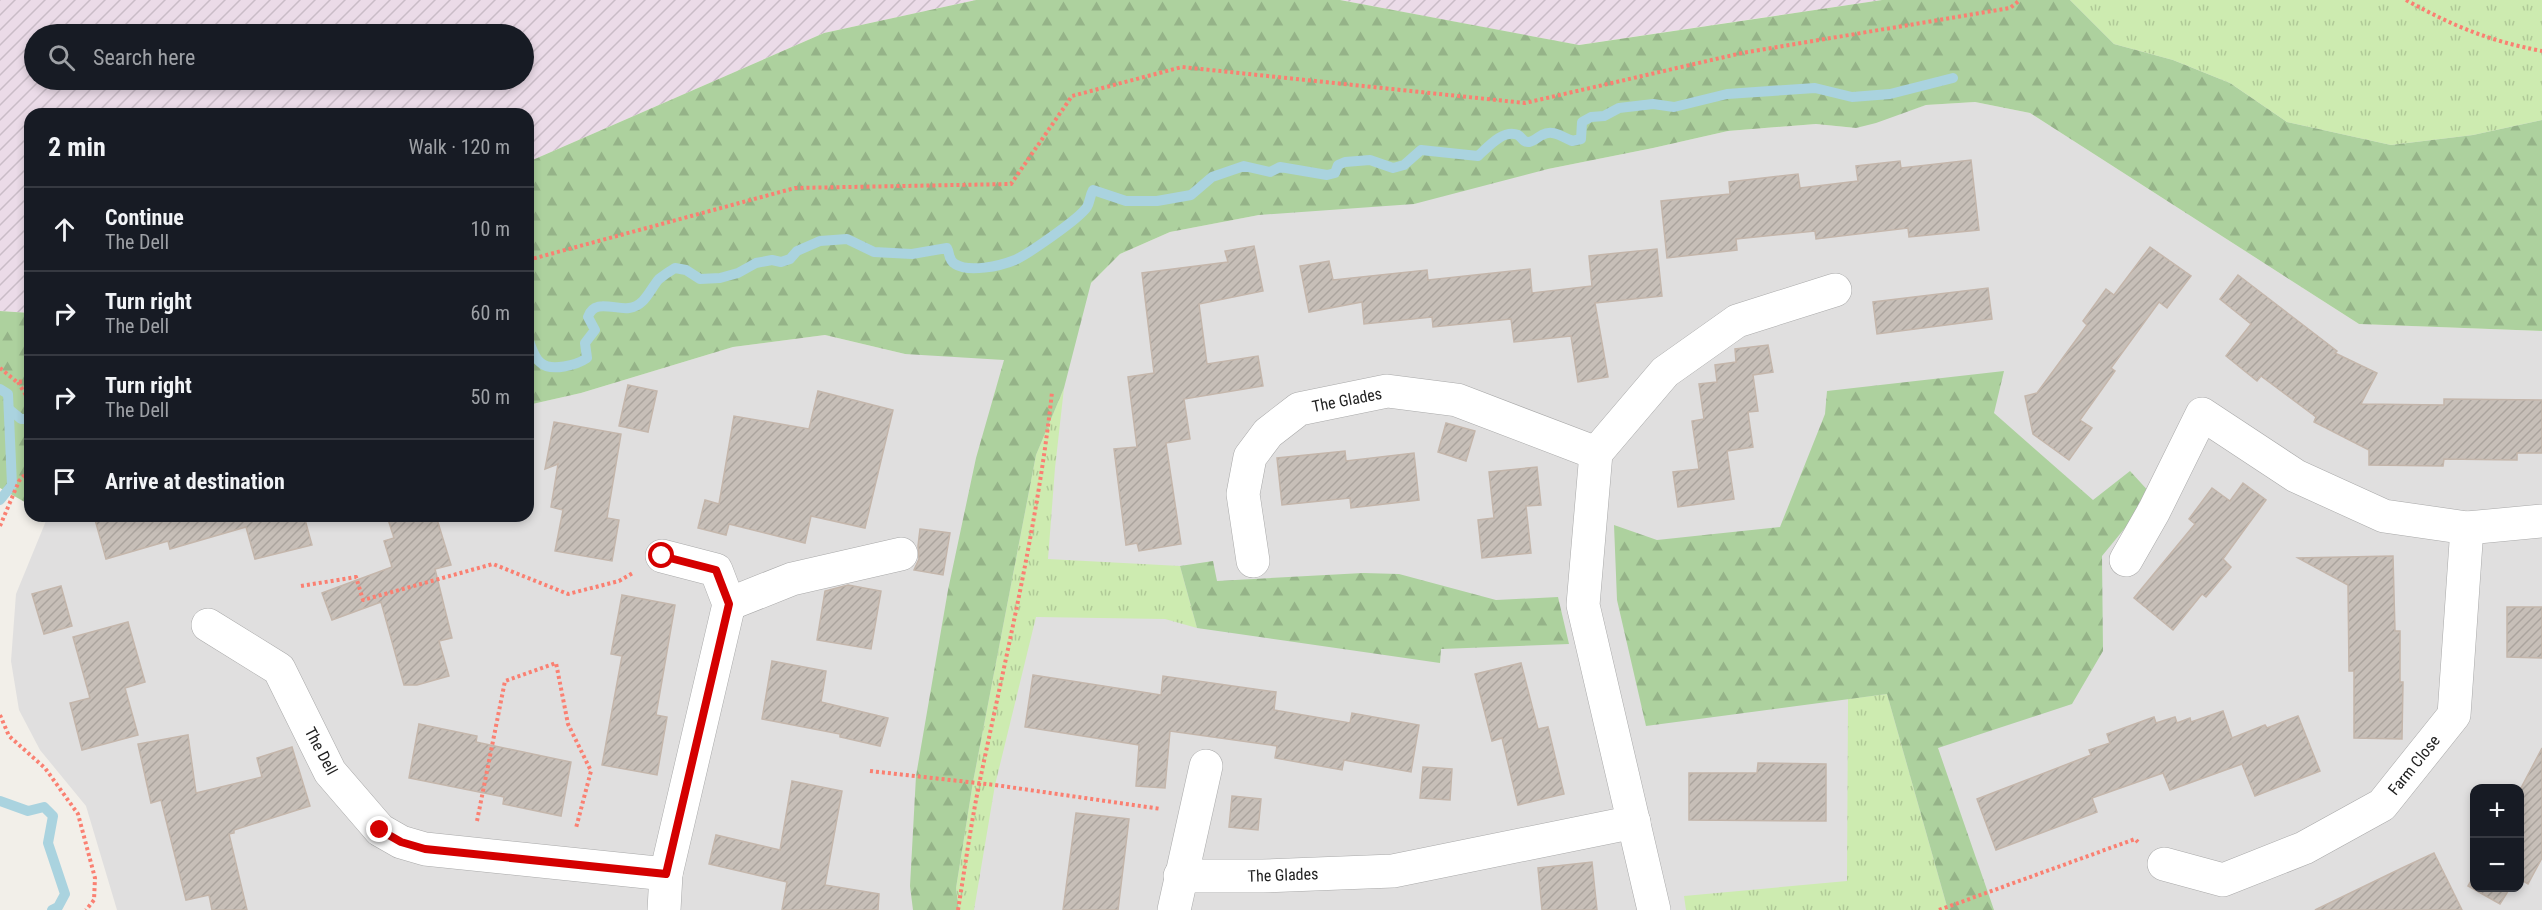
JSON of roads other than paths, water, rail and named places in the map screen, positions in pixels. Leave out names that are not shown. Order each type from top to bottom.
[{"type":"street","points":[[1654,910],[1583,606],[1596,453],[1665,372],[1737,321],[1835,290]]},
{"type":"street","name":"The Glades","points":[[1253,561],[1243,494],[1250,458],[1268,433],[1299,409],[1386,391],[1456,400],[1596,453]]},
{"type":"street","points":[[2126,560],[2154,512],[2202,414],[2296,476],[2384,516],[2467,528],[2542,520]]},
{"type":"street","name":"Farm Close","points":[[2164,864],[2223,880],[2304,848],[2382,805],[2454,715],[2467,528]]},
{"type":"street","points":[[729,604],[792,579],[901,554]]},
{"type":"street","points":[[662,556],[716,570],[729,604],[666,874],[664,910]]},
{"type":"street","name":"The Dell","points":[[208,625],[279,669],[330,772],[380,830],[401,842],[425,849],[666,874]]},
{"type":"street","points":[[1174,910],[1206,766]]},
{"type":"street","name":"The Glades","points":[[1180,876],[1263,876],[1393,871],[1634,822]]},
{"type":"waterway","points":[[534,354],[541,363],[551,367],[577,363],[587,358],[585,343],[595,330],[588,317],[591,311],[600,306],[635,307],[643,301],[659,279],[675,268],[686,270],[700,279],[720,278],[738,273],[756,263],[772,260],[781,262],[790,259],[797,251],[820,241],[847,239],[874,252],[912,254],[947,248],[951,261],[955,264],[968,268],[985,268],[1015,260],[1053,236],[1087,207],[1093,190],[1126,201],[1157,201],[1191,195],[1212,177],[1244,166],[1270,172],[1280,167],[1327,175],[1335,173],[1338,165],[1345,162],[1370,160],[1393,168],[1404,165],[1421,150],[1478,156],[1496,140],[1507,134],[1518,135],[1527,142],[1546,133],[1554,133],[1572,141],[1581,139],[1582,122],[1591,117],[1604,116],[1619,108],[1653,104],[1674,107],[1727,94],[1815,88],[1852,97],[1890,94],[1953,78]]},
{"type":"waterway","points":[[0,389],[8,394],[12,485],[0,500]]},
{"type":"waterway","points":[[10,410],[24,419]]},
{"type":"waterway","points":[[0,801],[28,811],[44,807],[53,816],[48,843],[65,894],[58,907],[52,910]]}]
